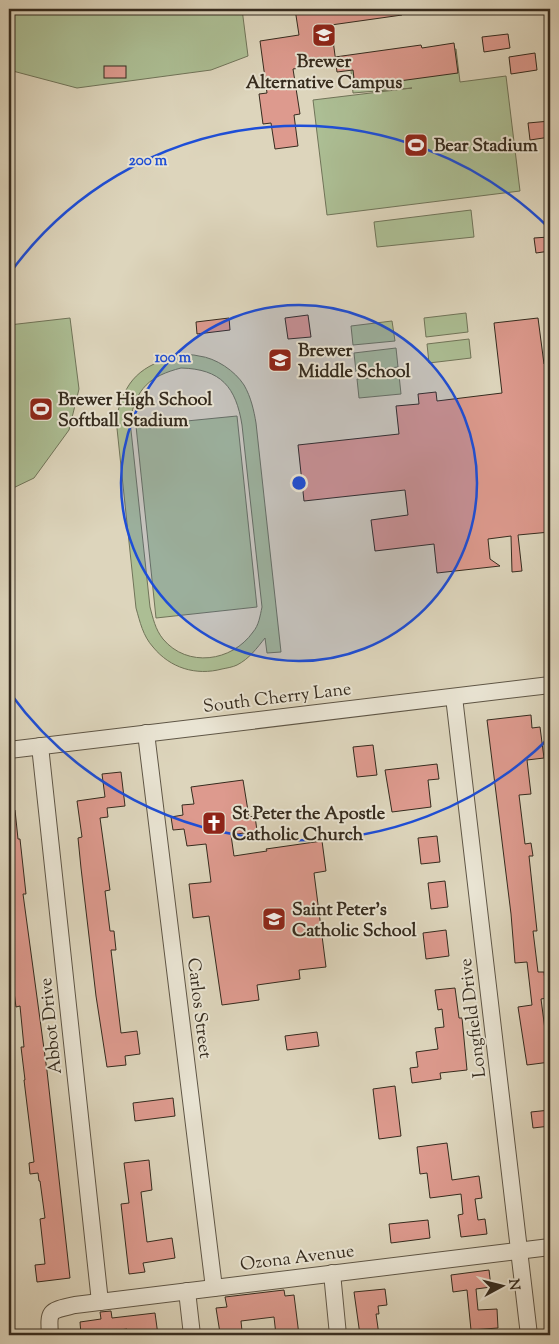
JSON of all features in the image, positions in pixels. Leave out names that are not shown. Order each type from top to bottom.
[{"type":"street","name":"South Cherry Lane","points":[[9,750],[550,685]]},
{"type":"street","name":"Longfield Drive","points":[[454,697],[529,1335]]},
{"type":"street","name":"Carlos Street","points":[[146,733],[214,1288]]},
{"type":"street","name":"Abbot Drive","points":[[40,746],[100,1302]]},
{"type":"street","name":"Ozona Avenue","points":[[50,1335],[49,1316],[51,1313],[75,1304],[550,1247]]},
{"type":"street","points":[[332,1273],[338,1335]]},
{"type":"street","points":[[187,1291],[192,1335]]},
{"type":"green space","points":[[9,9],[242,9],[248,56],[211,70],[77,88],[9,70]]},
{"type":"green space","name":"Bear Stadium","points":[[456,49],[460,82],[506,76],[520,191],[327,215],[313,100],[412,88],[353,93],[350,60]]},
{"type":"green space","points":[[471,210],[474,237],[377,247],[374,222]]},
{"type":"green space","points":[[466,313],[468,332],[426,337],[424,318]]},
{"type":"green space","name":"Brewer High School Softball Stadium","points":[[70,318],[79,389],[69,430],[34,478],[9,490],[9,325]]},
{"type":"green space","points":[[392,321],[395,341],[353,345],[351,326]]},
{"type":"green space","points":[[469,339],[471,358],[429,363],[427,344]]},
{"type":"green space","points":[[396,348],[398,367],[356,372],[354,353]]},
{"type":"green space","points":[[179,355],[194,355],[212,359],[225,366],[244,385],[250,399],[256,423],[281,652],[267,653],[265,638],[241,663],[212,671],[193,671],[167,660],[153,647],[147,638],[142,629],[136,608],[116,419],[124,394],[136,376],[165,359]],"holes":[[[181,368],[195,369],[216,376],[231,391],[236,400],[242,425],[262,607],[257,626],[244,642],[233,650],[209,658],[184,654],[173,648],[163,639],[155,623],[150,607],[130,421],[136,400],[146,385],[170,371]]]},
{"type":"green space","points":[[399,375],[401,394],[359,398],[357,379]]},
{"type":"green space","points":[[237,416],[257,607],[156,618],[136,426]]},
{"type":"building","points":[[295,9],[402,9],[402,15],[331,25],[336,63],[293,69],[300,114],[294,115],[298,146],[275,149],[271,123],[263,124],[259,94],[267,93],[260,41],[299,35]]},
{"type":"building","points":[[508,34],[510,48],[484,52],[482,37]]},
{"type":"building","points":[[454,43],[458,73],[355,87],[353,70],[337,72],[335,57],[421,45],[422,48]]},
{"type":"building","points":[[535,53],[537,70],[511,74],[509,57]]},
{"type":"building","points":[[104,66],[126,66],[126,78],[104,78]]},
{"type":"building","points":[[550,121],[550,137],[530,140],[528,123]]},
{"type":"building","points":[[549,237],[550,251],[536,253],[534,238]]},
{"type":"building","points":[[308,315],[311,337],[288,339],[285,318]]},
{"type":"building","points":[[229,318],[230,330],[197,334],[196,322]]},
{"type":"building","points":[[538,318],[544,364],[550,363],[550,532],[518,535],[522,571],[512,572],[511,536],[488,539],[490,559],[500,566],[437,573],[434,544],[375,551],[371,520],[408,515],[405,490],[304,501],[298,445],[399,434],[396,406],[419,404],[418,394],[436,392],[437,401],[502,393],[494,323]]},
{"type":"building","points":[[531,715],[532,728],[540,727],[544,758],[527,760],[531,794],[519,795],[525,844],[531,843],[533,856],[529,856],[537,931],[533,931],[538,972],[544,972],[547,998],[541,999],[550,1062],[527,1065],[518,1007],[532,1005],[527,962],[515,963],[511,914],[487,720]]},
{"type":"building","points":[[373,745],[377,775],[357,777],[353,747]]},
{"type":"building","points":[[437,764],[439,779],[428,780],[431,807],[392,812],[385,770]]},
{"type":"building","points":[[121,772],[125,806],[107,808],[108,817],[100,818],[110,890],[105,891],[110,931],[114,931],[116,950],[111,950],[121,1033],[137,1031],[140,1054],[125,1056],[126,1065],[107,1067],[96,996],[81,868],[78,838],[82,837],[77,801],[105,797],[102,774]]},
{"type":"building","points":[[243,780],[249,817],[255,816],[257,831],[231,835],[234,856],[267,851],[266,849],[322,841],[326,871],[314,873],[326,967],[299,970],[300,979],[257,985],[259,1000],[222,1005],[209,916],[193,918],[189,884],[211,882],[206,844],[187,846],[184,829],[173,830],[171,817],[183,815],[182,805],[194,804],[191,787]]},
{"type":"building","points":[[9,810],[15,810],[18,839],[20,839],[26,894],[23,894],[47,1071],[70,1278],[37,1282],[35,1265],[45,1264],[40,1219],[45,1218],[38,1173],[30,1174],[29,1163],[34,1162],[21,1047],[24,1047],[20,1006],[16,1007],[11,970],[9,970]]},
{"type":"building","points":[[437,836],[440,862],[421,864],[418,838]]},
{"type":"building","points":[[445,881],[448,907],[431,909],[428,883]]},
{"type":"building","points":[[446,930],[449,956],[426,959],[423,933]]},
{"type":"building","points":[[455,988],[459,1018],[462,1018],[467,1070],[440,1073],[441,1079],[412,1083],[410,1068],[418,1067],[416,1052],[438,1049],[435,1028],[444,1027],[442,1009],[438,1010],[435,990]]},
{"type":"building","points":[[317,1032],[319,1046],[287,1050],[285,1036]]},
{"type":"building","points":[[395,1086],[401,1136],[379,1139],[373,1089]]},
{"type":"building","points":[[173,1098],[175,1116],[135,1121],[133,1103]]},
{"type":"building","points":[[550,1110],[550,1126],[533,1128],[531,1112]]},
{"type":"building","points":[[447,1143],[452,1180],[479,1176],[482,1198],[475,1199],[478,1220],[485,1219],[487,1234],[461,1237],[458,1215],[463,1214],[461,1194],[430,1198],[427,1173],[420,1174],[417,1147]]},
{"type":"building","points":[[149,1160],[152,1190],[141,1192],[147,1242],[172,1238],[175,1258],[143,1263],[145,1272],[129,1274],[121,1204],[129,1203],[124,1163]]},
{"type":"building","points":[[428,1220],[430,1238],[391,1243],[389,1224]]},
{"type":"building","points":[[489,1270],[491,1287],[476,1289],[478,1310],[497,1309],[498,1328],[471,1330],[467,1290],[453,1292],[451,1275]]},
{"type":"building","points":[[385,1289],[387,1305],[378,1306],[379,1314],[376,1314],[379,1335],[360,1335],[354,1292]]},
{"type":"building","points":[[284,1290],[285,1296],[294,1295],[299,1335],[276,1335],[274,1317],[241,1321],[242,1331],[220,1333],[216,1308],[227,1307],[225,1297]]},
{"type":"building","points":[[111,1311],[112,1318],[155,1313],[158,1335],[138,1335],[138,1331],[128,1332],[127,1329],[104,1332],[105,1335],[81,1335],[80,1322],[101,1319],[100,1312]]},
{"type":"place","name":"Brewer Alternative Campus","points":[[324,35]]},
{"type":"place","name":"Bear Stadium","points":[[416,145]]},
{"type":"place","name":"Brewer Middle School","points":[[280,360]]},
{"type":"place","name":"Brewer High School Softball Stadium","points":[[41,409]]},
{"type":"place","name":"St Peter the Apostle Catholic Church","points":[[214,823]]},
{"type":"place","name":"Saint Peter's Catholic School","points":[[274,919]]}]
